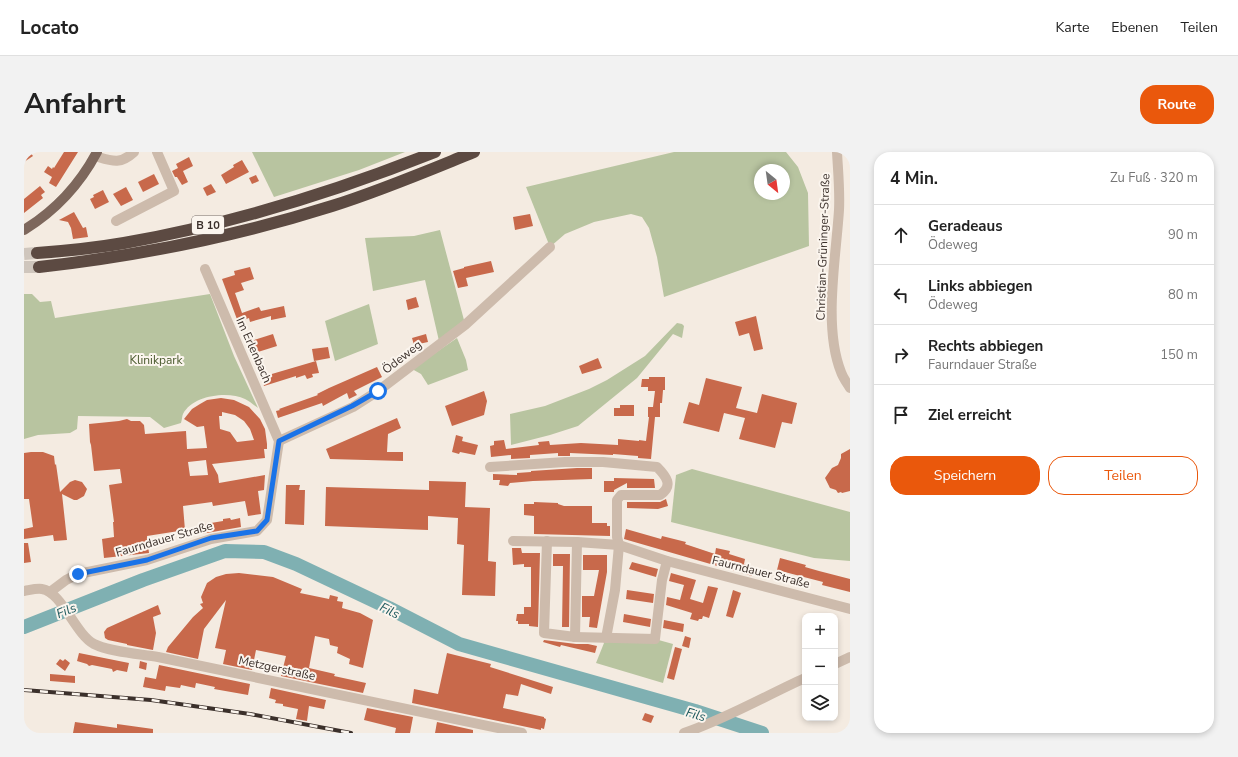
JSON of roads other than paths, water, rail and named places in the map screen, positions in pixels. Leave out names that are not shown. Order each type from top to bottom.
[{"type":"highway","name":"B 10","points":[[37,253],[124,243],[209,225],[327,192],[374,176],[435,152]]},
{"type":"highway","name":"B 10","points":[[39,267],[128,255],[214,238],[282,221],[374,192],[474,152]]},
{"type":"main road","points":[[24,230],[55,207],[69,193],[82,177],[96,154]]},
{"type":"street","points":[[96,154],[112,161],[124,160],[134,152]]},
{"type":"street","points":[[116,221],[174,191],[157,152]]},
{"type":"street","name":"Christian-Grüninger-Straße","points":[[837,152],[839,209],[832,292],[832,319],[837,358],[841,373],[850,388]]},
{"type":"street","name":"Ödeweg","points":[[279,441],[352,406],[393,380],[465,325],[550,247]]},
{"type":"street","name":"Im Erlenbach","points":[[205,269],[279,441]]},
{"type":"street","name":"Faurndauer Straße","points":[[50,592],[66,580],[78,574],[147,560],[211,538],[257,531],[267,520],[279,441]]},
{"type":"street","points":[[490,467],[565,462],[603,462],[658,467],[665,476],[668,482],[665,491],[660,495],[621,495],[618,500],[617,537],[619,545],[615,590],[606,638]]},
{"type":"street","name":"Faurndauer Straße","points":[[513,541],[577,542],[619,545],[666,561],[850,609]]},
{"type":"street","points":[[547,542],[544,633],[606,638],[654,639],[666,561]]},
{"type":"street","points":[[575,636],[577,542]]},
{"type":"street","points":[[24,591],[43,588],[50,592]]},
{"type":"street","name":"Metzgerstraße","points":[[50,592],[59,601],[85,638],[95,645],[110,649],[166,658],[522,733]]},
{"type":"street","points":[[838,663],[850,657]]},
{"type":"street","points":[[684,733],[699,728],[802,679]]},
{"type":"waterway","name":"Fils","points":[[24,627],[143,580],[225,551],[264,552],[296,564],[389,608],[459,644],[695,711],[762,733]]},
{"type":"tunnel","points":[[24,254],[37,253]]},
{"type":"tunnel","points":[[24,267],[39,267]]},
{"type":"railway","points":[[24,690],[151,700],[250,714],[351,733]]},
{"type":"park label","name":"Klinikpark","points":[[156,360]]}]
